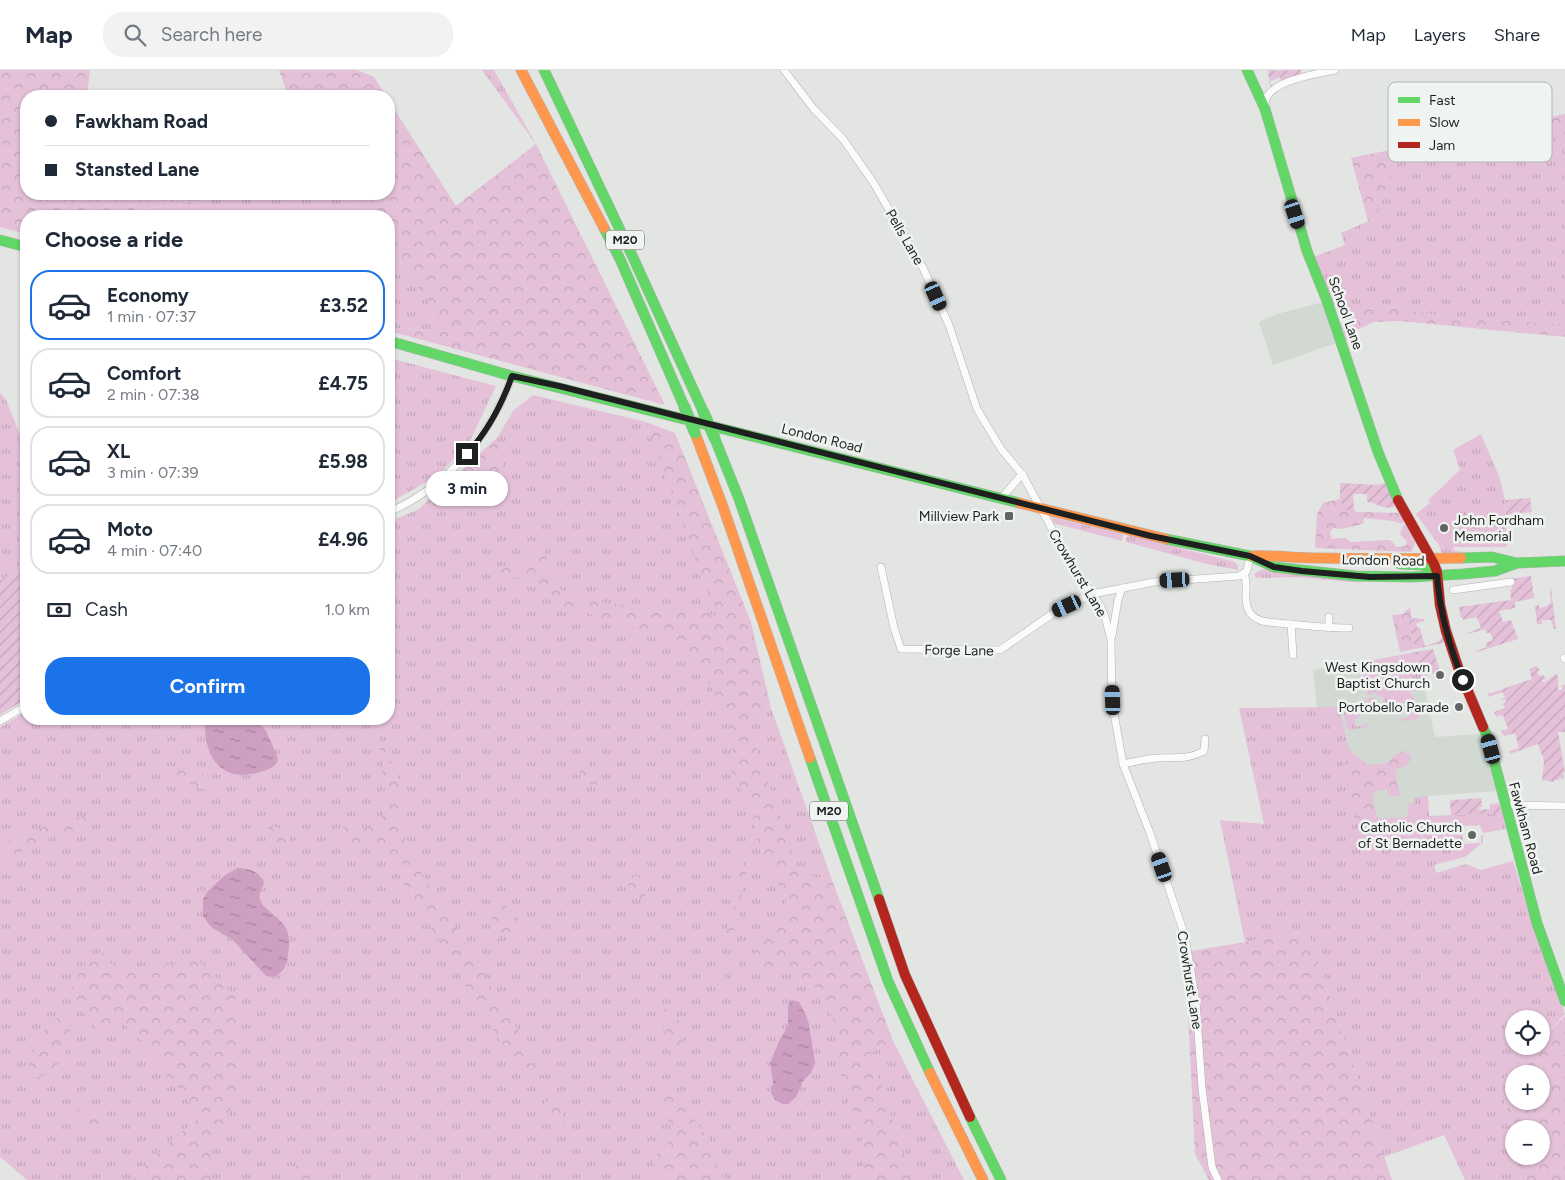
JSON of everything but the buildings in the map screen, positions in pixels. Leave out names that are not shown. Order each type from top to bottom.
[{"type":"main road","name":"M20","points":[[521,70],[620,259],[684,406],[722,504],[888,981],[938,1091],[983,1180]]},
{"type":"main road","name":"M20","points":[[544,70],[632,253],[715,439],[739,499],[905,975],[952,1080],[1001,1180]]},
{"type":"main road","name":"School Lane","points":[[1247,70],[1265,109],[1307,251],[1327,301],[1378,452],[1396,497],[1435,568]]},
{"type":"main road","points":[[0,240],[20,245]]},
{"type":"main road","name":"London Road","points":[[395,343],[512,376],[559,386],[1040,508],[1167,539],[1250,556],[1274,567],[1322,574],[1370,577],[1435,568],[1492,557],[1499,566]]},
{"type":"main road","name":"London Road","points":[[1250,556],[1372,558],[1435,568],[1565,561]]},
{"type":"main road","name":"Fawkham Road","points":[[1435,568],[1446,631],[1459,670],[1488,738],[1504,805],[1537,923],[1562,981],[1565,1001]]},
{"type":"street","name":"Pells Lane","points":[[784,70],[813,108],[843,139],[874,182],[927,276],[949,325],[977,409],[1001,449],[1022,474],[1040,508]]},
{"type":"street","points":[[1265,109],[1265,100],[1269,92],[1275,87],[1300,78],[1335,70]]},
{"type":"street","points":[[395,509],[420,495],[447,474],[476,444],[504,400],[512,376]]},
{"type":"street","points":[[1001,498],[1022,474]]},
{"type":"street","name":"Crowhurst Lane","points":[[1040,508],[1068,558],[1104,613],[1111,640]]},
{"type":"street","points":[[1250,556],[1248,568],[1244,574],[1246,578],[1247,605],[1252,615],[1262,621],[1329,628],[1349,628]]},
{"type":"street","points":[[1453,590],[1507,583],[1499,566]]},
{"type":"street","name":"Forge Lane","points":[[881,567],[894,628],[901,649],[1000,650],[1054,612],[1092,594],[1154,582],[1233,577],[1244,574]]},
{"type":"street","name":"Crowhurst Lane","points":[[1122,588],[1111,640],[1112,702],[1123,764],[1150,833],[1185,936],[1196,1003],[1202,1088],[1212,1168],[1218,1180]]},
{"type":"street","points":[[1329,617],[1329,628]]},
{"type":"street","points":[[1291,624],[1293,655]]},
{"type":"street","points":[[0,721],[20,709]]},
{"type":"street","points":[[1123,764],[1157,758],[1194,756],[1204,750],[1205,740]]},
{"type":"street","points":[[1504,805],[1565,806]]},
{"type":"shaded area","points":[[1324,302],[1331,333],[1336,343],[1273,365],[1259,322],[1277,314]]},
{"type":"shaded area","points":[[1398,656],[1414,687],[1424,685],[1435,737],[1480,734],[1497,791],[1428,796],[1429,816],[1364,820],[1239,708],[1317,708],[1313,670]]},
{"type":"green space","points":[[0,70],[90,70],[88,90],[20,90],[20,200],[203,200],[136,210],[20,210],[20,232],[0,227]]},
{"type":"green space","points":[[279,70],[357,70],[374,77],[382,90],[286,90]]},
{"type":"green space","points":[[482,70],[494,70],[536,144]]},
{"type":"green space","points":[[1268,70],[1301,70],[1302,75],[1281,81],[1280,77],[1270,81],[1271,85],[1275,85],[1271,87]]},
{"type":"green space","points":[[395,110],[456,206],[536,144],[665,405],[395,333],[395,328],[450,332],[395,256],[395,210],[361,210],[354,200],[395,200]]},
{"type":"green space","points":[[1565,114],[1565,146],[1560,125],[1552,127],[1552,117]]},
{"type":"green space","points":[[1560,125],[1565,146],[1565,324],[1452,318],[1396,307],[1360,309],[1342,297],[1330,299],[1314,257],[1345,245],[1341,233],[1376,218],[1395,162],[1552,162],[1552,127]]},
{"type":"green space","points":[[1388,150],[1388,162],[1396,162],[1376,218],[1368,221],[1351,158]]},
{"type":"green space","points":[[203,200],[354,200],[361,210],[136,210]]},
{"type":"green space","points":[[395,256],[451,332],[395,328]]},
{"type":"green space","points":[[1342,297],[1361,309],[1396,307],[1452,318],[1565,324],[1565,337],[1400,321],[1374,322],[1354,331],[1353,336],[1346,340],[1341,323],[1348,321],[1343,303],[1334,304],[1330,299]]},
{"type":"green space","points":[[395,360],[496,386],[469,443],[439,475],[395,500]]},
{"type":"green space","points":[[0,393],[6,400],[20,434],[20,570],[0,581]]},
{"type":"green space","points":[[533,395],[646,422],[717,615],[748,721],[771,708],[832,880],[811,876],[822,974],[864,990],[893,1041],[964,1180],[27,1180],[0,1157],[0,727],[20,715],[20,725],[395,725],[395,519],[419,509],[497,438],[513,411]]},
{"type":"green space","points":[[646,422],[675,433],[751,622],[771,708],[746,722],[775,800],[802,882],[811,876],[832,880],[893,1041],[871,1053],[912,1180],[866,1180],[860,1123],[848,1102],[837,1059],[838,1041],[834,1022],[826,1003],[816,988],[777,967],[763,966],[754,957],[755,949],[786,922],[786,898],[759,849],[750,802],[732,777],[733,737],[724,712],[707,679],[689,658],[661,637],[555,603],[529,579],[484,574],[487,568],[531,561],[539,540],[559,589],[606,603],[716,615]]},
{"type":"green space","points":[[1481,434],[1499,476],[1505,500],[1507,547],[1453,547],[1455,551],[1465,552],[1445,554],[1441,552],[1439,545],[1416,514],[1430,503],[1428,500],[1460,470],[1453,450]]},
{"type":"green space","points":[[497,438],[504,467],[430,514],[427,501]]},
{"type":"green space","points":[[1340,483],[1377,485],[1387,483],[1394,501],[1394,507],[1382,507],[1367,502],[1367,494],[1353,494],[1354,510],[1344,510],[1340,499]]},
{"type":"green space","points":[[1530,498],[1532,512],[1506,515],[1505,500]]},
{"type":"green space","points":[[1340,499],[1345,510],[1402,513],[1404,521],[1402,524],[1393,521],[1364,518],[1363,524],[1342,529],[1333,528],[1330,533],[1332,539],[1346,538],[1350,542],[1390,540],[1397,547],[1405,546],[1407,542],[1400,534],[1403,526],[1407,524],[1415,542],[1411,552],[1315,548],[1317,514],[1323,503]]},
{"type":"green space","points":[[1052,517],[1118,533],[1123,535],[1122,541],[1053,523]]},
{"type":"green space","points":[[1129,535],[1235,562],[1238,570],[1207,564],[1126,542],[1126,538]]},
{"type":"green space","points":[[1263,569],[1362,583],[1296,577],[1256,578],[1254,574]]},
{"type":"green space","points":[[20,570],[20,703],[0,715],[0,581]]},
{"type":"green space","points":[[1531,576],[1534,598],[1515,602],[1515,608],[1499,611],[1503,622],[1511,620],[1518,639],[1477,652],[1487,647],[1486,643],[1493,640],[1490,633],[1487,633],[1485,629],[1468,634],[1481,628],[1477,617],[1463,620],[1459,607],[1511,600],[1511,579]]},
{"type":"green space","points":[[1550,589],[1556,629],[1554,629],[1551,620],[1542,620],[1542,624],[1537,624],[1535,606],[1539,605],[1539,608],[1548,606],[1551,603]]},
{"type":"green space","points":[[1410,607],[1412,619],[1409,622],[1415,649],[1400,652],[1392,615],[1403,614]]},
{"type":"green space","points":[[1414,618],[1424,619],[1424,621],[1416,625],[1420,628],[1425,646],[1440,641],[1443,635],[1443,643],[1415,649],[1409,622]]},
{"type":"green space","points":[[1433,649],[1440,671],[1422,677],[1415,652]]},
{"type":"green space","points":[[1415,652],[1424,685],[1414,687],[1410,671],[1374,677],[1376,692],[1367,694],[1360,663]]},
{"type":"green space","points":[[1536,666],[1540,670],[1537,672],[1540,676],[1543,675],[1546,678],[1542,681],[1544,683],[1556,674],[1558,676],[1558,690],[1562,690],[1562,685],[1565,685],[1565,732],[1558,732],[1565,772],[1563,772],[1564,779],[1559,778],[1559,780],[1554,780],[1554,782],[1542,780],[1544,761],[1538,744],[1510,754],[1509,751],[1519,748],[1515,733],[1504,736],[1501,731],[1508,729],[1503,715],[1496,717],[1494,712],[1505,708],[1503,704],[1506,700],[1500,700],[1505,698],[1503,692],[1489,697],[1488,694],[1532,679],[1529,669]]},
{"type":"green space","points":[[1410,671],[1415,691],[1377,697],[1374,677]]},
{"type":"green space","points":[[1409,692],[1417,705],[1419,719],[1400,721],[1399,719],[1409,717],[1407,702],[1385,706],[1382,696]]},
{"type":"green space","points":[[1374,697],[1376,707],[1358,710],[1359,718],[1354,719],[1356,727],[1368,724],[1368,727],[1349,730],[1346,727],[1343,705],[1367,701],[1368,698]]},
{"type":"green space","points":[[1339,707],[1349,749],[1353,753],[1348,756],[1346,778],[1350,787],[1348,795],[1355,820],[1408,817],[1408,804],[1414,803],[1414,798],[1428,796],[1429,816],[1502,813],[1506,829],[1483,833],[1480,825],[1463,826],[1462,836],[1464,844],[1481,843],[1481,835],[1483,835],[1483,842],[1465,857],[1434,865],[1436,873],[1466,864],[1481,870],[1513,861],[1533,926],[1565,1014],[1550,1030],[1550,1010],[1505,1010],[1505,1055],[1526,1055],[1517,1065],[1505,1065],[1505,1077],[1501,1081],[1505,1110],[1507,1110],[1509,1120],[1505,1120],[1505,1165],[1518,1165],[1521,1180],[1465,1180],[1444,1135],[1384,1157],[1308,932],[1245,942],[1220,820],[1264,824],[1239,708]]},
{"type":"green space","points":[[372,726],[397,772],[405,840],[422,875],[508,1011],[524,1040],[546,1085],[543,1091],[520,1068],[507,1060],[504,1047],[454,968],[396,870],[385,858],[370,848],[356,843],[343,843],[335,837],[344,827],[352,829],[367,828],[374,825],[384,815],[387,796],[382,780],[383,759],[369,728]]},
{"type":"green space","points":[[1402,751],[1411,755],[1408,764],[1396,770],[1397,784],[1401,796],[1389,796],[1387,790],[1379,790],[1374,793],[1373,801],[1378,819],[1355,820],[1347,781],[1341,772],[1348,756],[1353,753],[1368,765],[1387,763]]},
{"type":"green space","points":[[584,758],[596,774],[597,785],[591,785],[580,772],[579,760]]},
{"type":"green space","points":[[187,766],[200,771],[206,777],[210,784],[210,789],[205,790],[176,779],[175,774],[179,768]]},
{"type":"green space","points":[[1481,798],[1482,807],[1479,807],[1479,810],[1490,809],[1490,805],[1499,803],[1502,813],[1451,815],[1450,801]]},
{"type":"green space","points":[[99,812],[101,816],[87,826],[50,838],[0,862],[0,845],[44,827]]},
{"type":"green space","points":[[274,826],[289,833],[290,841],[279,843],[276,841],[270,835],[268,827]]},
{"type":"green space","points":[[741,860],[747,870],[740,903],[739,924],[733,931],[733,935],[742,953],[731,950],[722,942],[734,910],[736,864]]},
{"type":"green space","points":[[635,875],[649,883],[647,892],[641,899],[632,894],[628,885]]},
{"type":"green space","points":[[498,903],[502,903],[523,922],[524,927],[518,933],[507,932],[496,940],[493,935],[491,921]]},
{"type":"green space","points":[[1308,932],[1392,1180],[1209,1180],[1195,1154],[1185,952]]},
{"type":"green space","points":[[102,951],[109,962],[115,966],[160,966],[199,961],[235,996],[236,1094],[226,1122],[212,1144],[211,1180],[132,1180],[174,1138],[199,1118],[185,1095],[166,1075],[146,1045],[124,1024],[97,1029],[80,1008],[71,991],[79,973],[87,962]]},
{"type":"green space","points":[[735,959],[740,965],[739,970],[734,973],[725,974],[726,980],[723,984],[713,985],[709,978],[714,973],[725,969],[727,963]]},
{"type":"green space","points":[[668,1009],[673,1012],[679,1021],[682,1033],[680,1051],[674,1054],[670,1052],[661,1020],[663,1010]]},
{"type":"green space","points":[[63,1015],[68,1017],[70,1027],[68,1047],[64,1056],[51,1071],[33,1079],[28,1068],[36,1045],[44,1031]]},
{"type":"green space","points":[[1565,1016],[1565,1180],[1521,1180],[1518,1165],[1550,1165],[1550,1120],[1509,1120],[1507,1110],[1550,1110],[1550,1065],[1517,1065],[1526,1055],[1550,1055],[1550,1031]]},
{"type":"green space","points":[[1505,1077],[1505,1100],[1501,1081]]},
{"type":"green space","points":[[669,1081],[673,1082],[684,1100],[687,1110],[711,1142],[716,1153],[717,1166],[725,1180],[663,1180],[654,1168],[654,1159],[671,1137],[671,1130],[662,1101],[664,1087]]},
{"type":"green space","points":[[546,1099],[558,1101],[567,1127],[566,1131],[562,1132],[552,1122],[547,1112]]},
{"type":"green space","points":[[77,1108],[94,1117],[104,1115],[108,1119],[102,1131],[94,1136],[81,1130],[76,1123],[73,1110]]},
{"type":"green space","points":[[306,1160],[312,1163],[315,1174],[308,1180],[293,1180],[296,1167],[301,1161]]},
{"type":"water","points":[[205,725],[261,725],[271,741],[278,759],[276,764],[267,770],[249,774],[236,774],[226,771],[218,765],[212,756],[207,746]]},
{"type":"water","points":[[237,868],[253,871],[262,878],[264,882],[260,900],[281,921],[287,930],[289,941],[287,962],[282,971],[274,977],[266,976],[233,940],[211,927],[203,916],[203,899],[208,891],[224,876]]},
{"type":"water","points":[[792,1000],[799,1002],[805,1013],[809,1024],[815,1063],[811,1073],[803,1081],[796,1097],[788,1104],[783,1104],[775,1100],[771,1093],[773,1082],[770,1063],[779,1041],[788,1026],[788,1006]]},
{"type":"traffic: fast","points":[[544,70],[631,253],[703,411]]},
{"type":"traffic: fast","points":[[1247,70],[1265,109],[1307,251],[1327,301],[1378,452],[1398,500]]},
{"type":"traffic: fast","points":[[604,228],[620,259],[684,406]]},
{"type":"traffic: fast","points":[[0,240],[20,245]]},
{"type":"traffic: fast","points":[[395,343],[512,376],[1019,503]]},
{"type":"traffic: fast","points":[[684,406],[695,433]]},
{"type":"traffic: fast","points":[[703,411],[715,439]]},
{"type":"traffic: fast","points":[[715,439],[739,499],[879,899]]},
{"type":"traffic: fast","points":[[1166,539],[1250,556],[1274,567],[1355,576],[1412,577],[1463,574],[1495,571],[1517,563]]},
{"type":"traffic: fast","points":[[1461,558],[1492,557],[1517,563],[1565,561]]},
{"type":"traffic: fast","points":[[1400,564],[1422,565],[1437,572]]},
{"type":"traffic: fast","points":[[1483,727],[1488,738],[1537,923],[1565,1001]]},
{"type":"traffic: fast","points":[[810,758],[888,981],[930,1073]]},
{"type":"traffic: fast","points":[[970,1117],[1001,1180]]},
{"type":"traffic: slow","points":[[521,70],[604,228]]},
{"type":"traffic: slow","points":[[695,433],[722,504],[810,758]]},
{"type":"traffic: slow","points":[[1019,503],[1166,539]]},
{"type":"traffic: slow","points":[[1252,556],[1354,559],[1461,558]]},
{"type":"traffic: slow","points":[[930,1073],[983,1180]]},
{"type":"traffic: jam","points":[[1398,500],[1437,572],[1440,605],[1446,631],[1459,670],[1483,727]]},
{"type":"traffic: jam","points":[[879,899],[905,975],[970,1117]]},
{"type":"place","name":"Millview Park","points":[[1009,516]]},
{"type":"place","name":"John Fordham Memorial","points":[[1444,528]]},
{"type":"place","name":"West Kingsdown Baptist Church","points":[[1440,675]]},
{"type":"place","name":"Portobello Parade","points":[[1459,707]]},
{"type":"place","name":"Catholic Church of St Bernadette","points":[[1472,835]]},
{"type":"route","points":[[467,454],[476,444],[504,400],[512,376],[559,386],[1151,536],[1250,556],[1274,567],[1322,574],[1370,577],[1437,576],[1444,625],[1463,680]]}]
